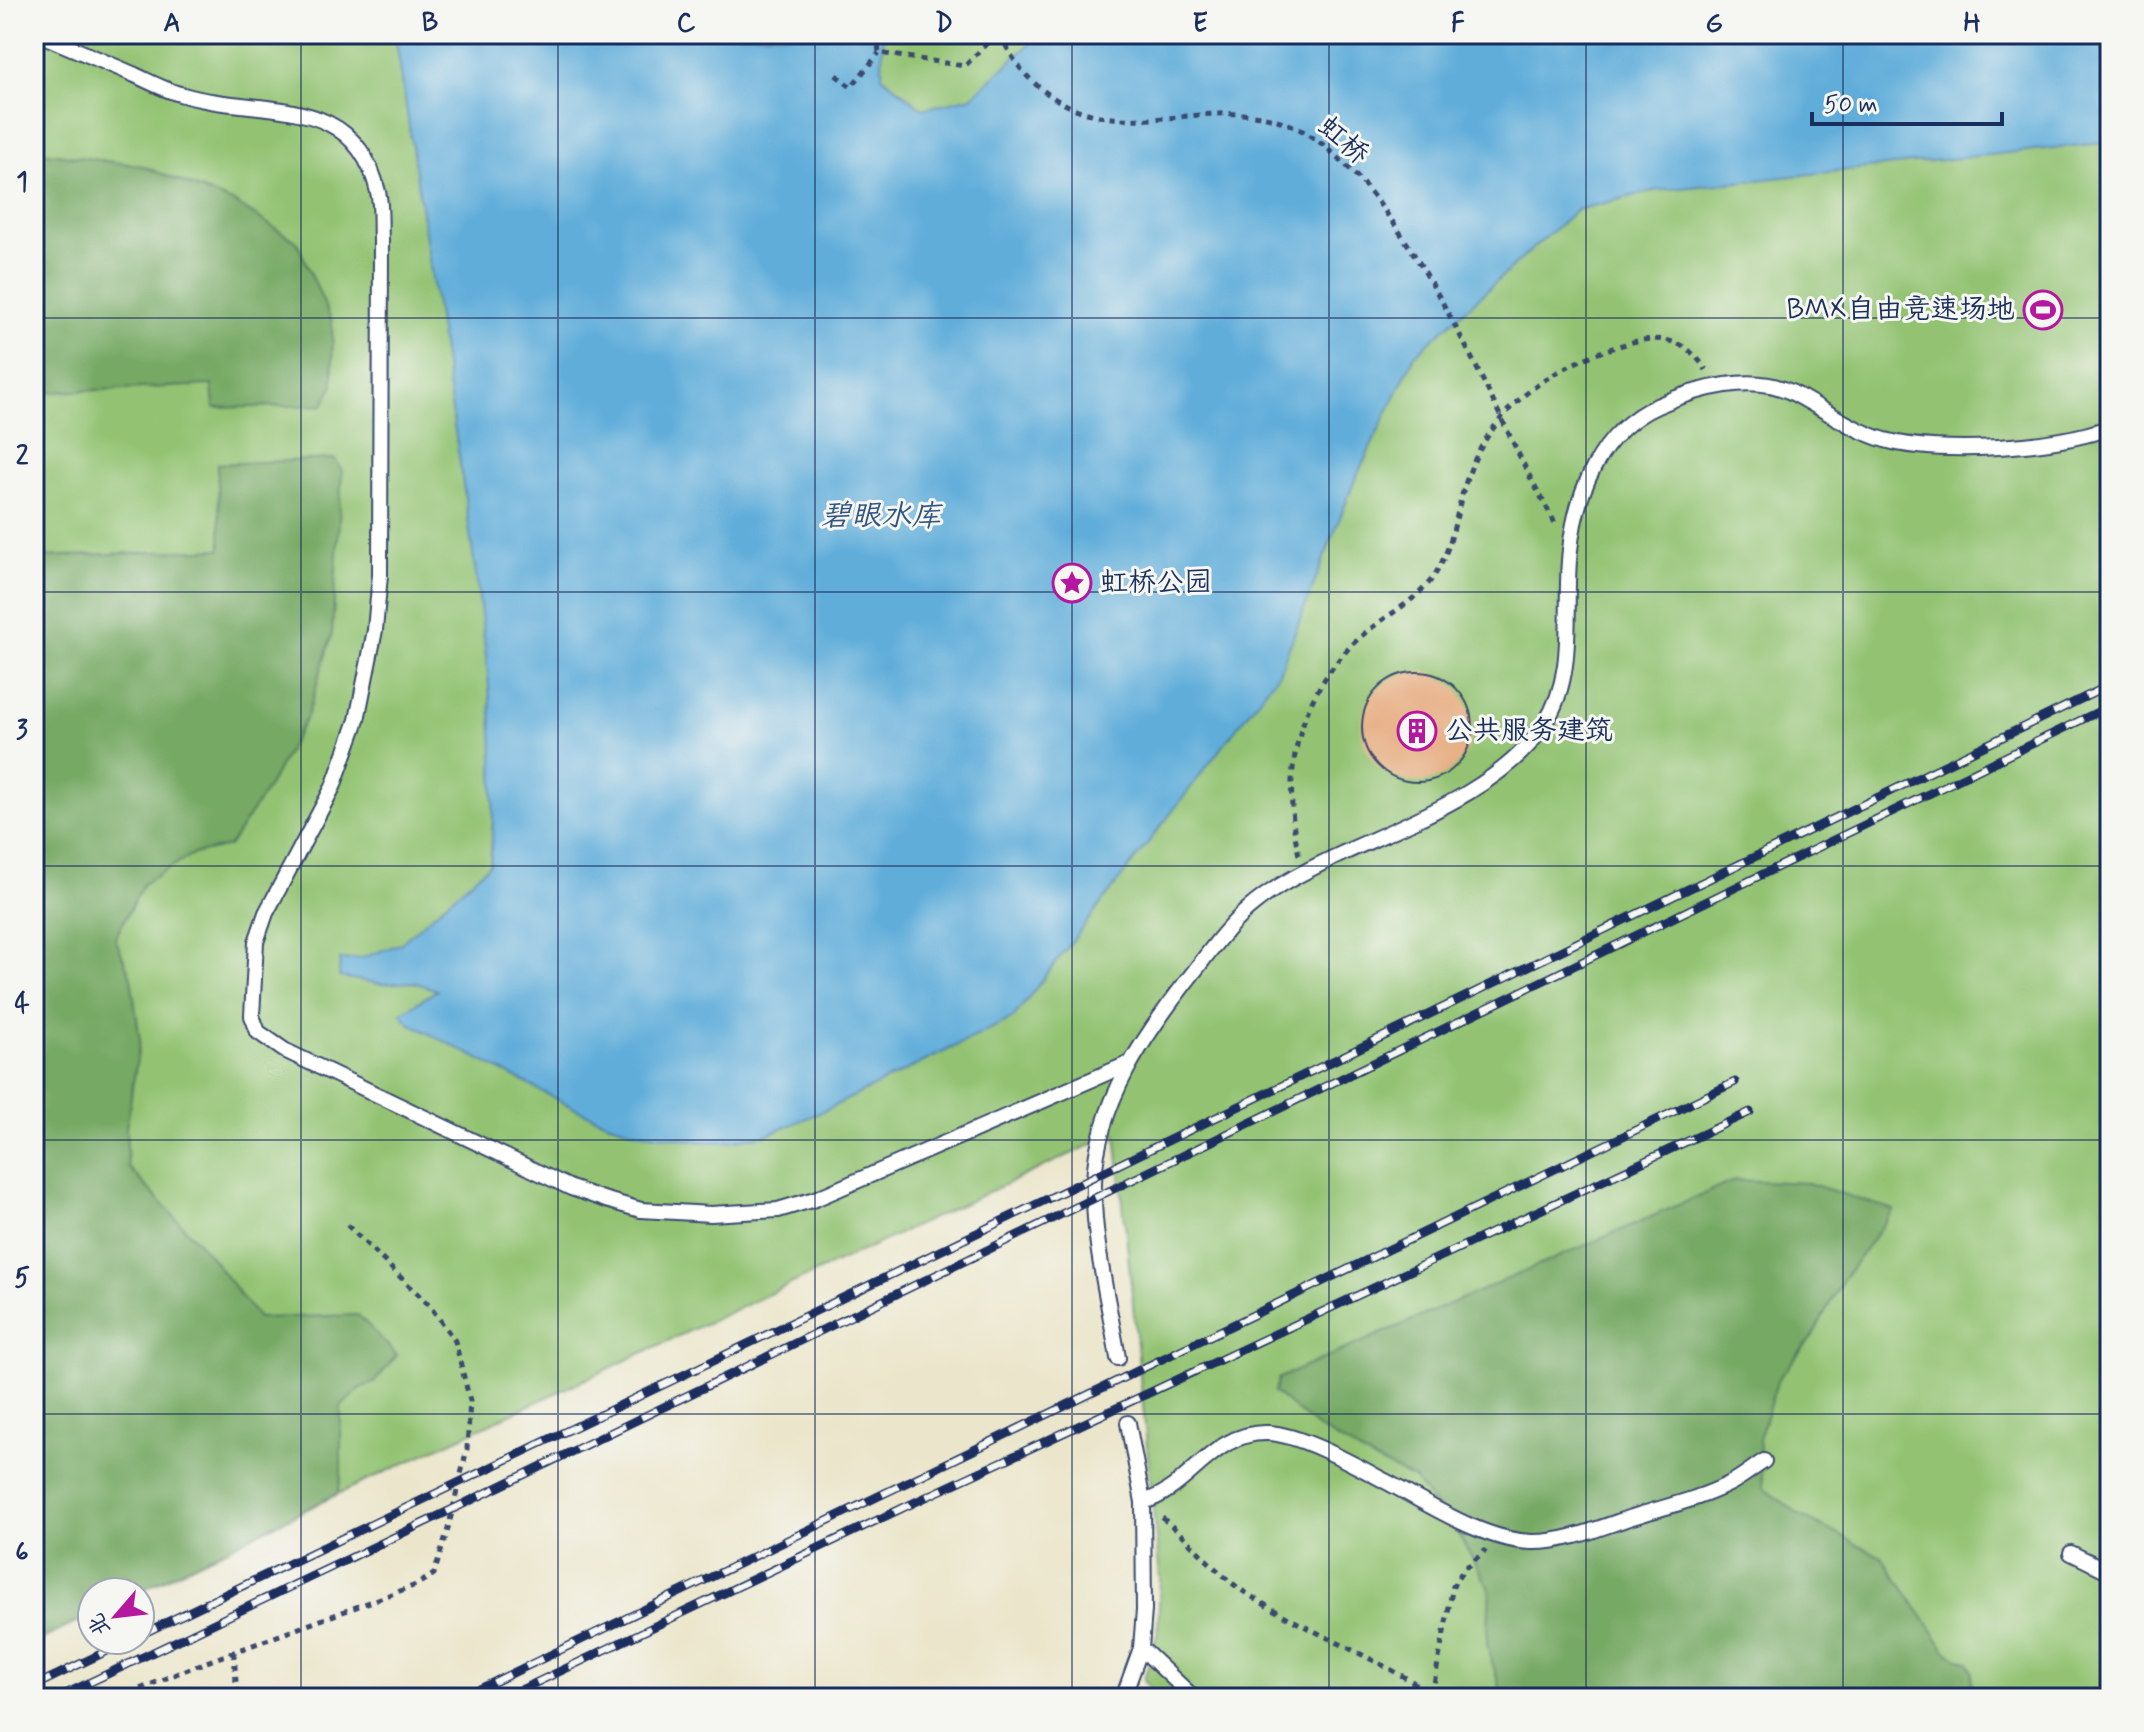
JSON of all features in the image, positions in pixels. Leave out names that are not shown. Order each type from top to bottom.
[{"type":"lane","points":[[39,34],[179,94],[218,103],[294,110],[327,121],[353,142],[370,166],[379,194],[380,559],[375,630],[357,720],[333,787],[259,927],[251,1009],[258,1032],[284,1050],[571,1188],[641,1210],[711,1214],[778,1210],[815,1199],[1130,1063]]},
{"type":"lane","points":[[1118,1358],[1095,1219],[1094,1184],[1104,1120],[1130,1063],[1155,1022],[1247,909],[1303,871],[1454,799],[1505,766],[1545,724],[1558,697],[1569,620],[1570,550],[1581,495],[1597,460],[1617,433],[1638,416],[1660,405],[1718,388],[1768,383],[1793,393],[1855,428],[1885,440],[1922,448],[1981,448],[2050,441],[2110,427]]},
{"type":"lane","points":[[1123,1698],[1141,1648],[1144,1610],[1143,1502],[1128,1423]]},
{"type":"lane","points":[[1143,1502],[1166,1494],[1218,1448],[1241,1437],[1266,1433],[1290,1436],[1361,1468],[1472,1526],[1530,1542],[1557,1540],[1686,1502],[1731,1484],[1764,1461]]},
{"type":"lane","points":[[2071,1553],[2110,1572]]},
{"type":"lane","points":[[1141,1648],[1194,1698]]},
{"type":"path","points":[[836,75],[851,87],[879,53],[877,34]]},
{"type":"path","points":[[879,53],[965,66],[999,34]]},
{"type":"path","name":"虹桥","points":[[999,34],[1021,70],[1042,91],[1065,106],[1095,117],[1128,121],[1234,112],[1259,115],[1306,132],[1331,152],[1364,186],[1395,226],[1432,286],[1570,550]]},
{"type":"path","points":[[1303,871],[1293,828],[1290,784],[1295,746],[1304,716],[1336,663],[1359,638],[1415,596],[1434,577],[1454,532],[1468,474],[1485,440],[1506,409],[1527,390],[1555,373],[1610,348],[1645,338],[1679,342],[1701,362],[1718,388]]},
{"type":"path","points":[[118,1698],[416,1585],[434,1574],[467,1449],[470,1401],[455,1341],[429,1305],[347,1225]]},
{"type":"path","points":[[1143,1502],[1172,1526],[1209,1565],[1248,1595],[1405,1676],[1435,1696],[1453,1586],[1475,1558],[1507,1538]]},
{"type":"path","points":[[234,1652],[237,1698]]},
{"type":"green space","name":"虹桥公园","points":[[34,34],[2110,34],[2110,1698],[1155,1698],[1144,1679],[1158,1632],[1160,1578],[1116,1133],[338,1494],[156,1583],[156,1576],[76,1576],[76,1623],[34,1643]]},
{"type":"green space","points":[[34,151],[142,166],[235,203],[297,242],[332,322],[333,386],[323,405],[214,408],[212,385],[34,393]]},
{"type":"green space","points":[[34,431],[41,557],[221,549],[217,464],[335,459],[342,471],[332,634],[308,714],[270,784],[229,846],[193,854],[143,884],[115,938],[131,977],[140,1040],[126,1128],[128,1167],[208,1253],[258,1318],[358,1315],[397,1355],[374,1383],[360,1388],[341,1407],[341,1479],[337,1494],[156,1583],[156,1576],[76,1576],[76,1623],[34,1643]]},
{"type":"green space","points":[[1736,1180],[1808,1183],[1894,1210],[1842,1281],[1811,1339],[1778,1379],[1759,1439],[1763,1488],[1803,1517],[1882,1557],[1945,1649],[1956,1658],[1968,1662],[1972,1672],[1971,1698],[1503,1698],[1487,1645],[1490,1589],[1461,1539],[1414,1479],[1317,1427],[1274,1392],[1279,1378]]},
{"type":"water","name":"碧眼水库","points":[[395,34],[883,34],[882,76],[923,109],[971,97],[1041,34],[2110,34],[2110,142],[1653,191],[1576,210],[1415,355],[1354,482],[1279,673],[1013,1018],[828,1109],[767,1135],[725,1142],[702,1142],[637,1132],[611,1124],[409,1023],[401,1013],[437,990],[413,982],[381,984],[339,977],[340,960],[362,958],[400,944],[490,864],[493,816],[491,721],[483,626]]},
{"type":"building","name":"公共服务建筑","points":[[1417,672],[1438,676],[1456,688],[1468,706],[1472,727],[1468,748],[1456,766],[1438,778],[1417,782],[1396,778],[1378,766],[1366,748],[1362,727],[1366,706],[1378,688],[1396,676]]},
{"type":"railway","points":[[156,1627],[2110,685]]},
{"type":"railway","points":[[57,1698],[2110,706]]},
{"type":"railway","points":[[461,1698],[1735,1082]]},
{"type":"railway","points":[[504,1698],[1750,1112]]},
{"type":"railway","points":[[34,1686],[97,1656]]},
{"type":"place","name":"BMX自由竞速场地","points":[[2043,310]]},
{"type":"place","name":"虹桥公园","points":[[1072,583]]},
{"type":"place","name":"公共服务建筑","points":[[1417,731]]}]
